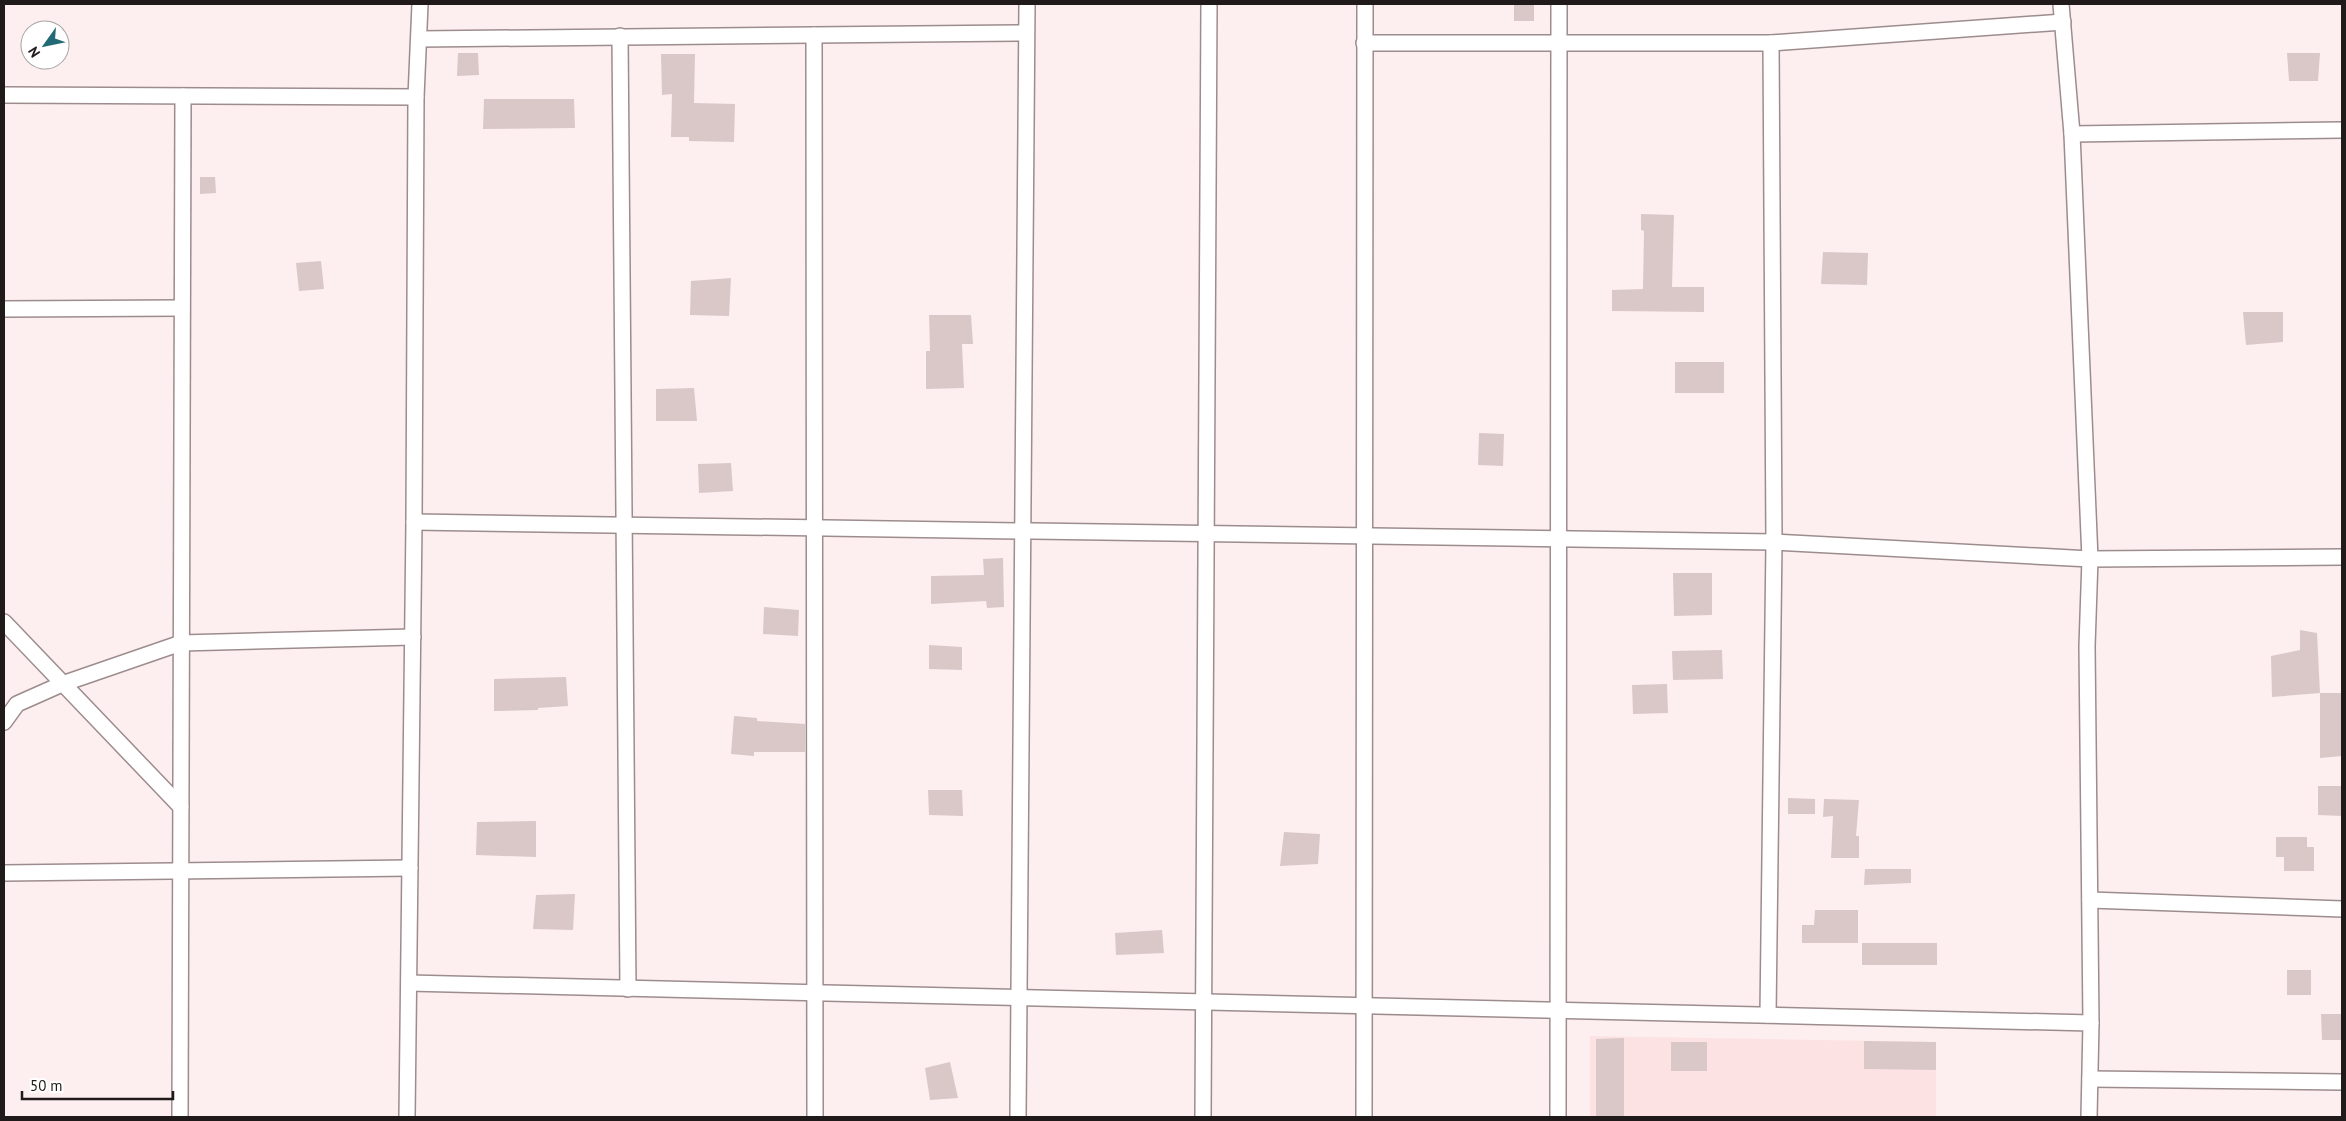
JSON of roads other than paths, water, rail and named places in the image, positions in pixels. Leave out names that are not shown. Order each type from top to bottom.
[{"type":"street","points":[[407,1117],[413,637],[416,97],[420,39],[420,4]]},
{"type":"street","points":[[1018,1117],[1026,4]]},
{"type":"street","points":[[1203,1117],[1209,4]]},
{"type":"street","points":[[1364,4],[1364,1117]]},
{"type":"street","points":[[1558,1117],[1559,4]]},
{"type":"street","points":[[2061,4],[2072,134],[2090,559],[2087,646],[2091,1023],[2089,1117]]},
{"type":"street","points":[[1364,43],[1771,42],[2063,22]]},
{"type":"street","points":[[420,39],[1026,33]]},
{"type":"street","points":[[814,35],[815,1117]]},
{"type":"street","points":[[620,36],[628,989]]},
{"type":"street","points":[[1768,1015],[1774,542],[1771,42]]},
{"type":"street","points":[[4,95],[416,97]]},
{"type":"street","points":[[180,1117],[183,96]]},
{"type":"street","points":[[2072,134],[2342,130]]},
{"type":"street","points":[[4,309],[182,308]]},
{"type":"street","points":[[414,522],[1774,542],[2090,559],[2342,557]]},
{"type":"street","points":[[4,622],[180,807]]},
{"type":"street","points":[[4,722],[18,704],[62,684],[181,643],[413,637]]},
{"type":"street","points":[[4,873],[410,868]]},
{"type":"street","points":[[2090,900],[2342,909]]},
{"type":"street","points":[[408,984],[2091,1023]]},
{"type":"street","points":[[2090,1079],[2342,1082]]}]
